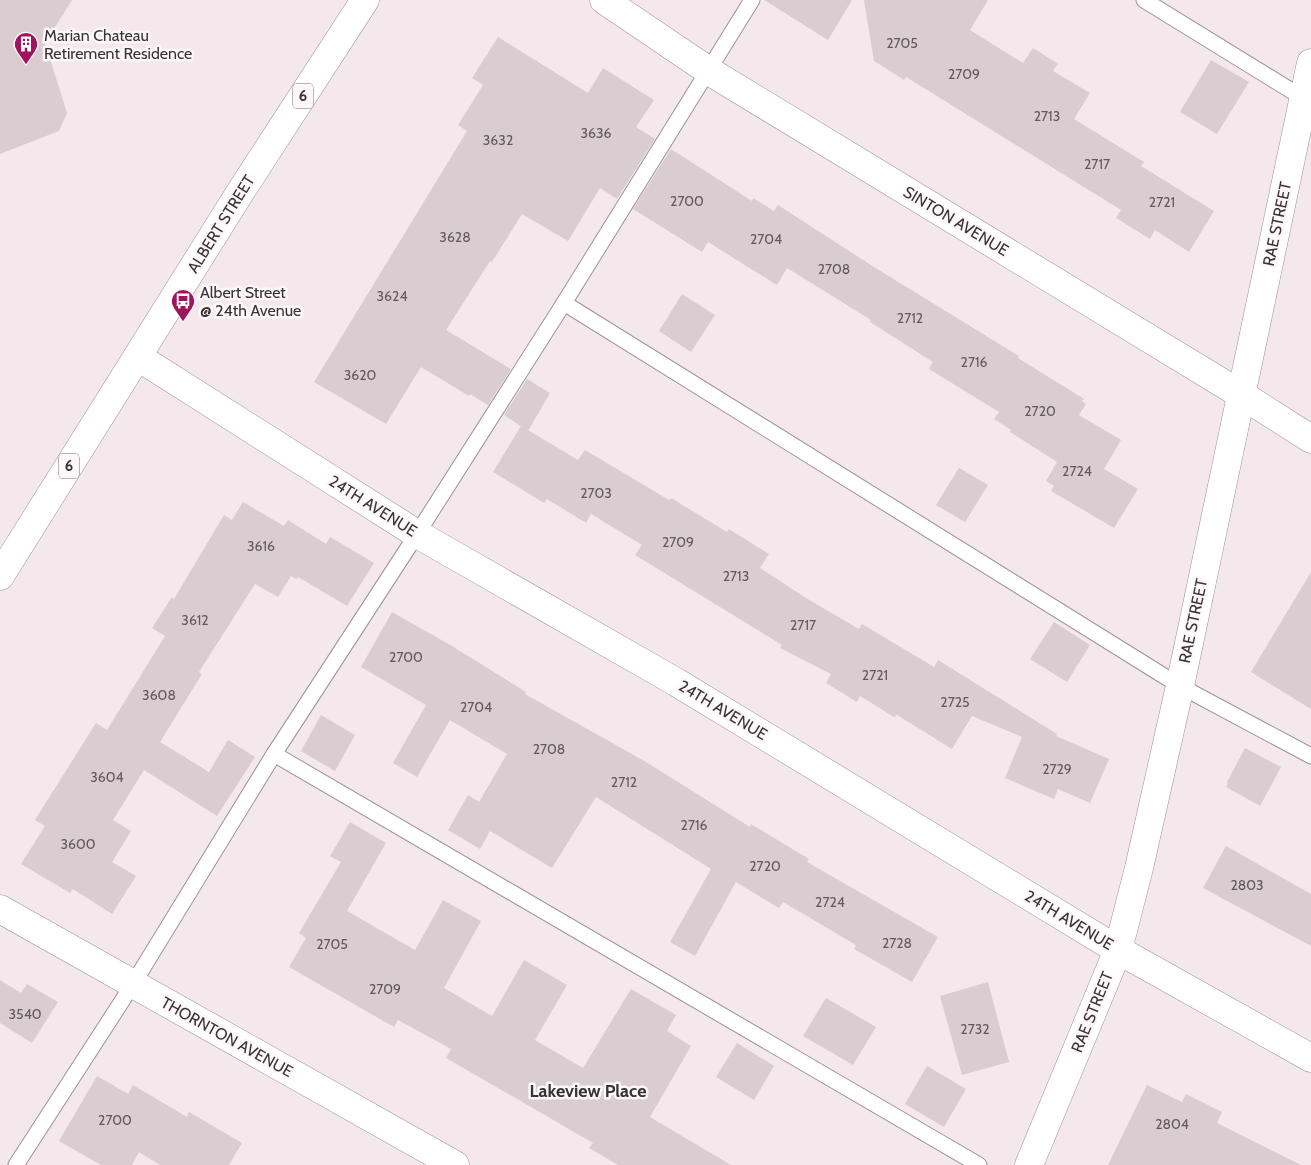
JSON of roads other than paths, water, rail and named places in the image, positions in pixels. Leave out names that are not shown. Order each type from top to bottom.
[{"type":"street","name":"ALBERT STREET","points":[[0,576],[236,200],[365,0]]},
{"type":"street","name":"SINTON AVENUE","points":[[604,0],[709,71],[1311,438]]},
{"type":"street","name":"RAE STREET","points":[[1029,1165],[1118,950],[1139,868],[1307,101],[1311,62]]},
{"type":"street","name":"24TH AVENUE","points":[[138,356],[417,534],[676,682],[1118,950],[1311,1058]]},
{"type":"street","name":"THORNTON AVENUE","points":[[0,909],[454,1165]]},
{"type":"lane","points":[[16,1165],[133,984],[274,754],[564,303],[752,0]]},
{"type":"lane","points":[[1144,0],[1307,101]]},
{"type":"lane","points":[[564,303],[1180,686],[1311,756]]},
{"type":"lane","points":[[274,754],[978,1165]]},
{"type":"place","name":"Marian Chateau Retirement Residence","points":[[26,65]]},
{"type":"place","name":"Albert Street @ 24th Avenue","points":[[183,322]]},
{"type":"district","name":"Lakeview Place","points":[[588,1091]]}]
